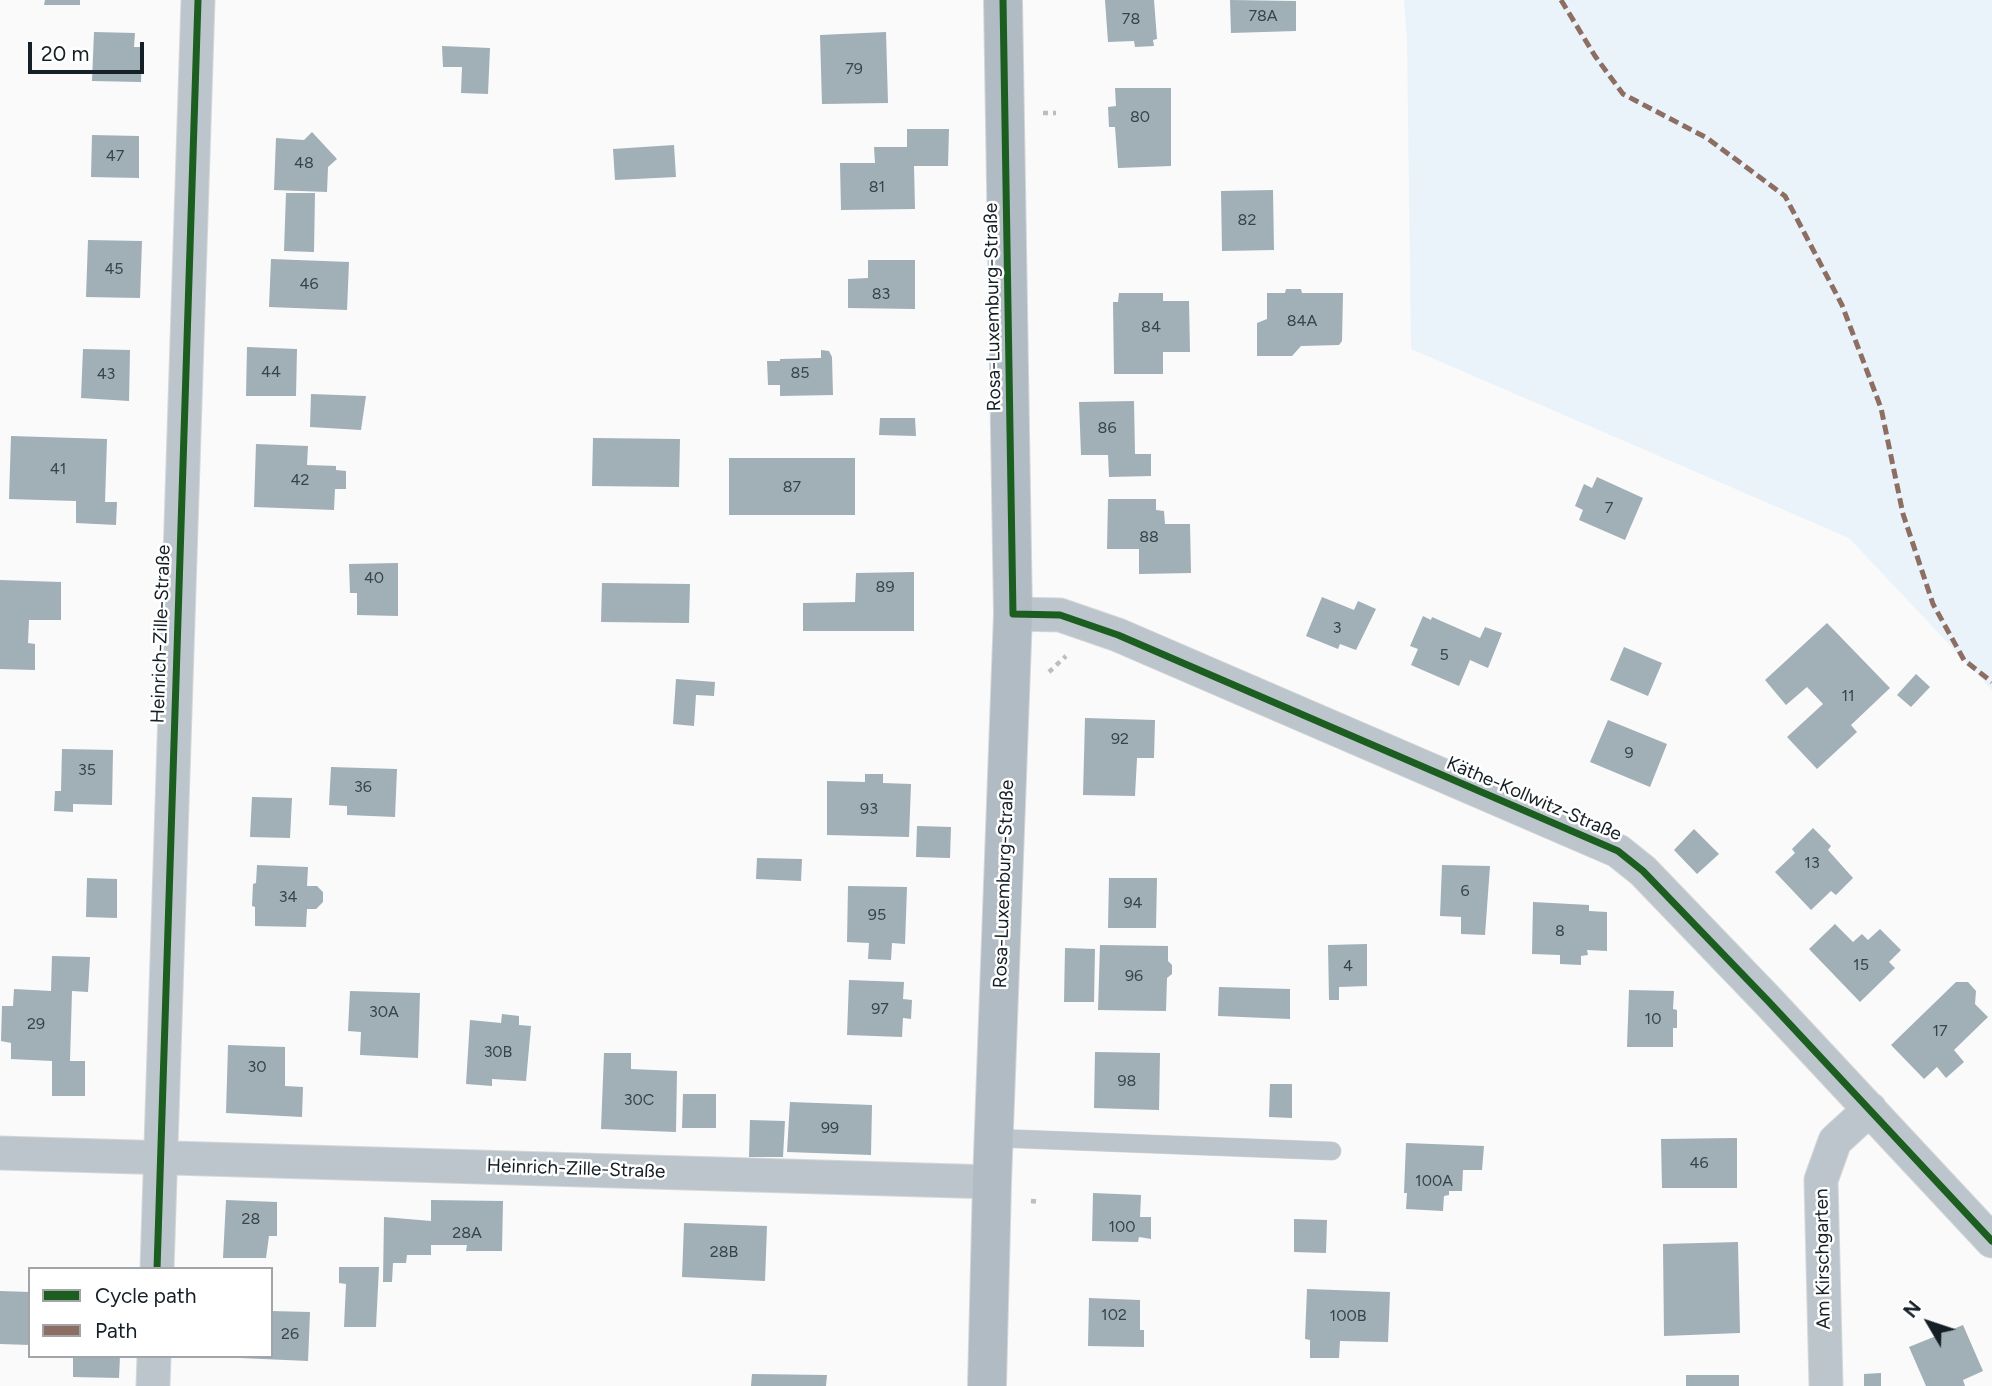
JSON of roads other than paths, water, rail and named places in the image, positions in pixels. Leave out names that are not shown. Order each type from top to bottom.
[{"type":"street","name":"Heinrich-Zille-Straße","points":[[157,1267],[198,0]]},
{"type":"street","name":"Rosa-Luxemburg-Straße","points":[[987,1386],[1013,614],[1003,0]]},
{"type":"street","name":"Käthe-Kollwitz-Straße","points":[[1013,614],[1060,615],[1118,635],[1618,851],[1643,871],[1992,1241]]},
{"type":"street","name":"Am Kirschgarten","points":[[1826,1386],[1821,1180],[1835,1141],[1870,1109]]},
{"type":"street","name":"Heinrich-Zille-Straße","points":[[0,1153],[992,1182]]},
{"type":"street","points":[[153,1386],[154,1358]]},
{"type":"lane","points":[[994,1138],[1332,1151]]}]
